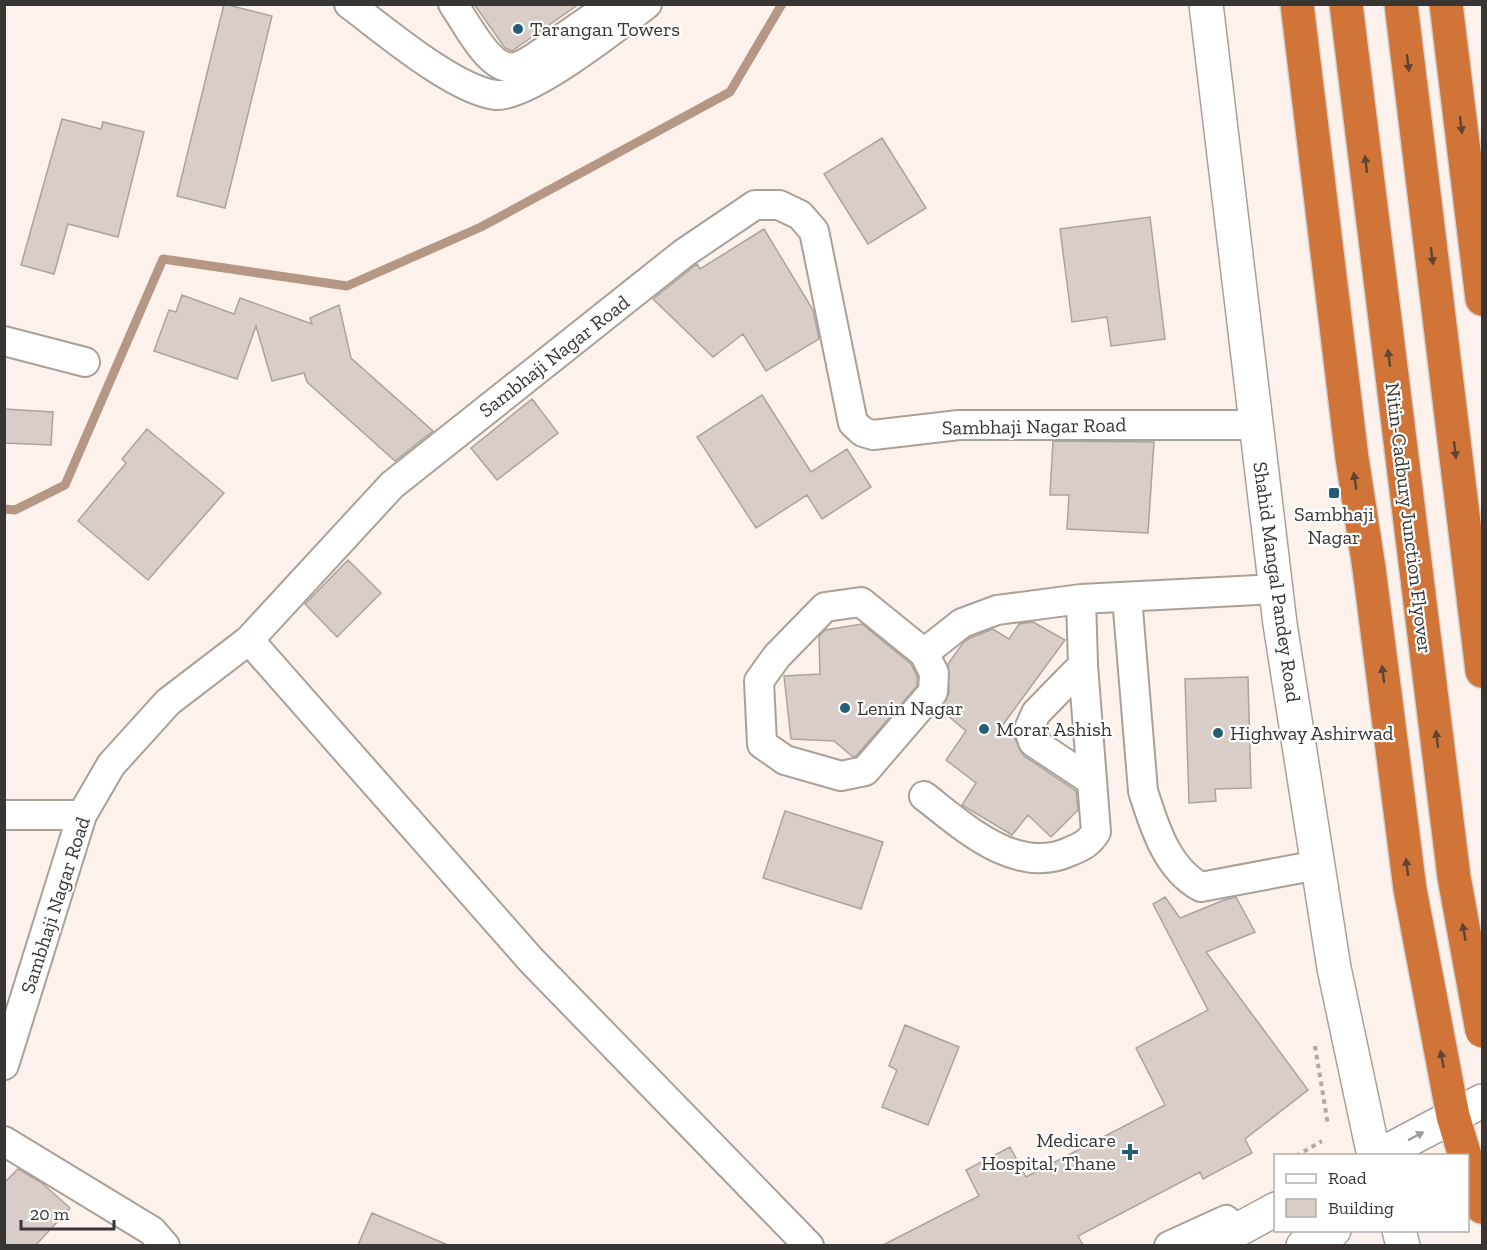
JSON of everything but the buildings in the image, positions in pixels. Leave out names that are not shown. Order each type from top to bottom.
[{"type":"highway","points":[[1297,4],[1352,458],[1369,568],[1410,889],[1453,1116],[1465,1154]]},
{"type":"highway","name":"Nitin-Cadbury Junction Flyover","points":[[1346,4],[1454,877],[1482,1031]]},
{"type":"highway","points":[[1401,4],[1482,671]]},
{"type":"highway","points":[[1446,4],[1482,299]]},
{"type":"highway","points":[[1422,948],[1460,976],[1482,980]]},
{"type":"highway","points":[[1469,1168],[1482,1207]]},
{"type":"street","points":[[349,4],[447,74],[480,92],[498,95],[516,91],[599,43],[647,4]]},
{"type":"street","points":[[453,4],[488,56],[508,67],[520,66],[534,58],[612,4]]},
{"type":"street","name":"Shahid Mangal Pandey Road","points":[[1206,4],[1276,589],[1334,968],[1376,1154]]},
{"type":"street","name":"Sambhaji Nagar Road","points":[[4,1065],[82,815],[111,765],[168,702],[249,640],[392,485],[684,253],[755,205],[779,205],[800,215],[814,231],[853,423],[863,432],[873,435],[959,424],[1256,425]]},
{"type":"street","points":[[4,341],[85,362]]},
{"type":"street","points":[[924,653],[962,623],[988,613],[1081,599],[1276,589]]},
{"type":"street","points":[[1127,597],[1143,791],[1151,818],[1167,853],[1187,879],[1201,887],[1318,865]]},
{"type":"street","points":[[924,796],[988,845],[1011,854],[1056,858],[1090,842],[1096,832],[1083,664],[1081,599]]},
{"type":"street","points":[[861,602],[924,653],[934,673],[933,692],[865,771],[841,776],[785,760],[762,744],[759,681],[777,656],[825,608],[861,602]]},
{"type":"street","points":[[249,640],[531,960],[809,1245]]},
{"type":"street","points":[[1083,664],[1036,714],[1029,729],[1033,742],[1092,781]]},
{"type":"street","points":[[4,815],[82,815]]},
{"type":"street","points":[[1378,1154],[1482,1101]]},
{"type":"street","points":[[4,1140],[152,1231],[165,1245]]},
{"type":"street","points":[[1469,1161],[1482,1152]]},
{"type":"street","points":[[1208,1245],[1274,1210]]},
{"type":"street","points":[[1169,1245],[1226,1220],[1237,1229]]},
{"type":"street","points":[[1303,1245],[1330,1232]]},
{"type":"path","points":[[1317,1059],[1328,1125]]},
{"type":"path","points":[[1298,1154],[1322,1141]]},
{"type":"waterway","points":[[4,509],[15,510],[65,485],[163,259],[347,286],[481,227],[730,92],[782,4]]},
{"type":"place","name":"Tarangan Towers","points":[[518,29]]},
{"type":"place","name":"Sambhaji Nagar","points":[[1334,493]]},
{"type":"place","name":"Lenin Nagar","points":[[845,708]]},
{"type":"place","name":"Morar Ashish","points":[[984,729]]},
{"type":"place","name":"Highway Ashirwad","points":[[1218,733]]},
{"type":"place","name":"Medicare Hospital, Thane","points":[[1130,1152]]}]
